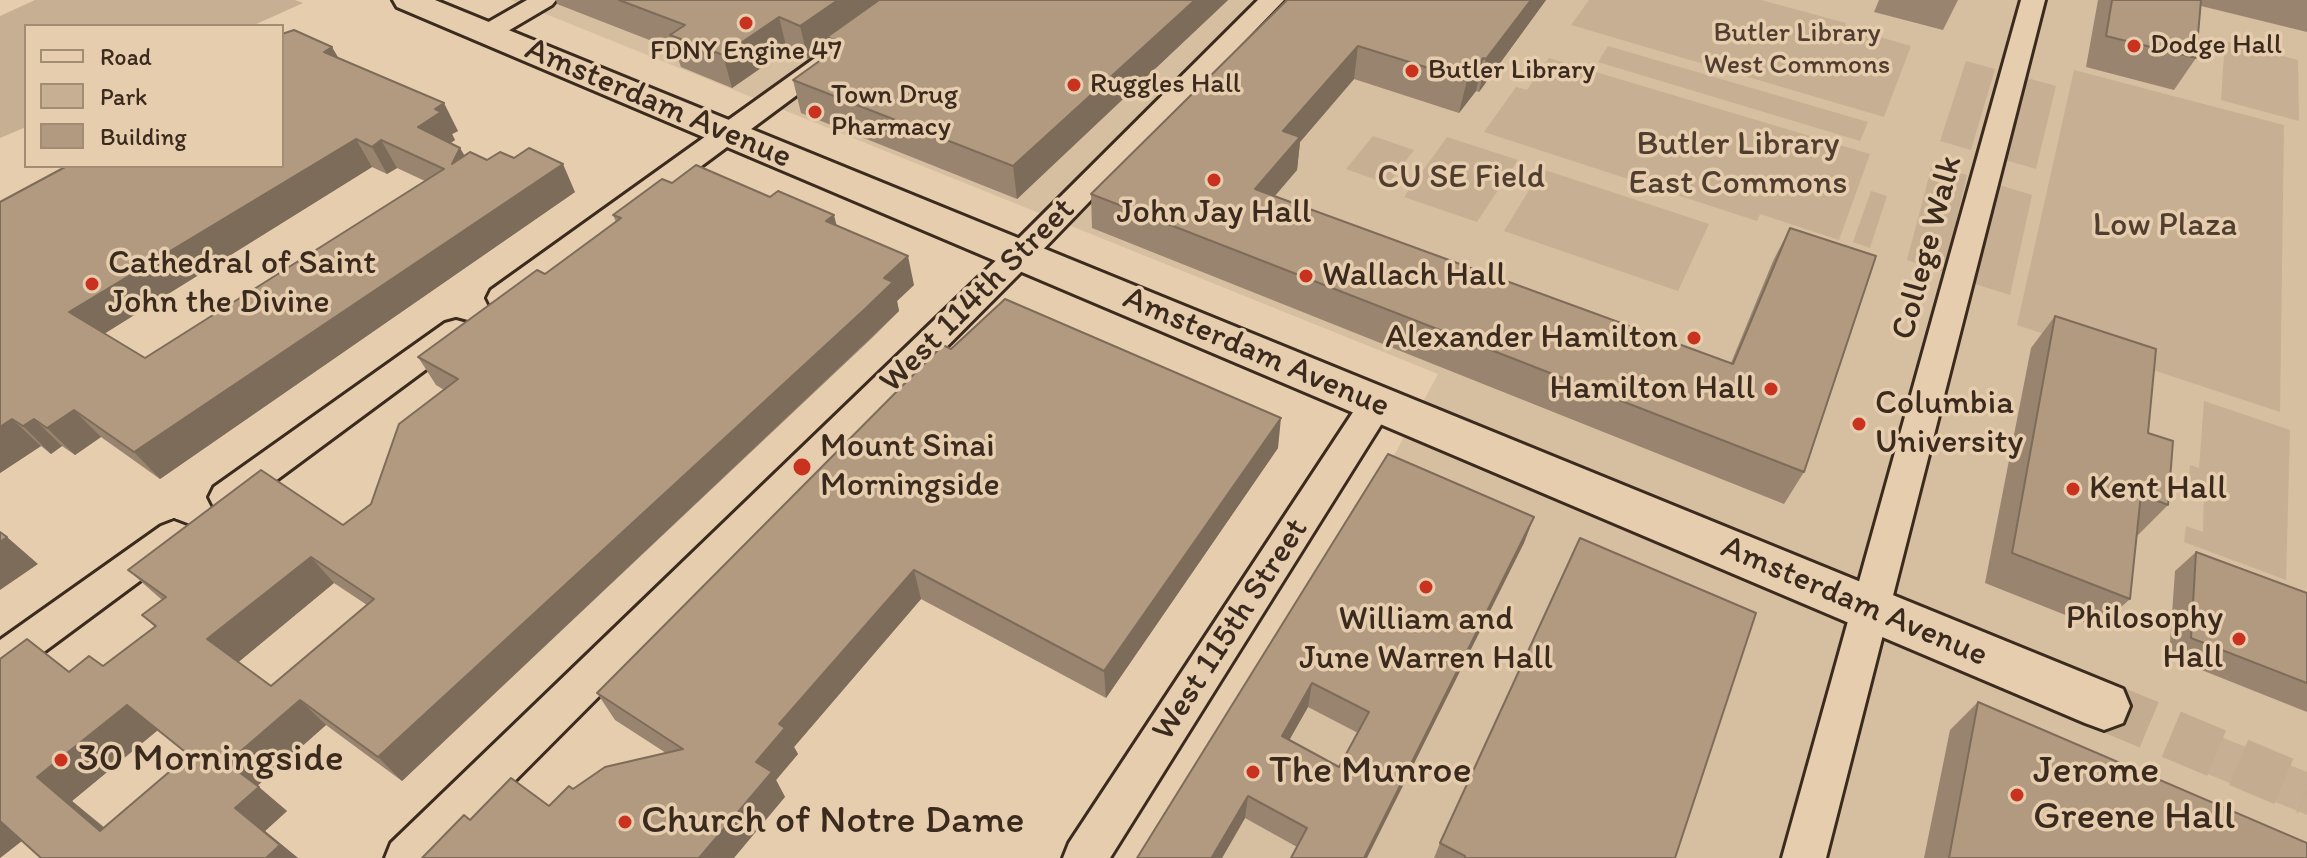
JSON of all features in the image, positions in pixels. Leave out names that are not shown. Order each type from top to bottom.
[{"type":"main road","name":"Amsterdam Avenue","points":[[408,0],[2104,706]]},
{"type":"street","points":[[487,33],[544,0]]},
{"type":"street","name":"West 114th Street","points":[[407,858],[1020,255],[1272,0]]},
{"type":"street","name":"College Walk","points":[[1804,858],[2033,0]]},
{"type":"street","points":[[0,662],[849,46]]},
{"type":"street","name":"West 115th Street","points":[[1085,858],[1377,403]]},
{"type":"shaded area","name":"Columbia University","points":[[511,0],[2307,0],[2307,858],[1146,858],[1384,474],[1438,374]]},
{"type":"green space","points":[[35,0],[295,0],[303,3],[256,24],[24,24],[24,128],[0,138],[0,16]]},
{"type":"green space","name":"Butler Library West Commons","points":[[1589,0],[1761,0],[1846,23],[1845,27],[1911,46],[1884,117],[1571,25]]},
{"type":"green space","points":[[2225,41],[2298,60],[2299,121],[2221,100]]},
{"type":"green space","points":[[1608,46],[1868,122],[1860,141],[1598,62]]},
{"type":"green space","name":"Butler Library East Commons","points":[[1549,58],[1870,154],[1839,240],[1760,214],[1757,221],[1484,132],[1516,87],[1527,90]]},
{"type":"green space","points":[[1966,61],[1995,69],[1971,150],[1940,141]]},
{"type":"green space","name":"Low Plaza","points":[[2074,70],[2284,125],[2280,412],[2017,325]]},
{"type":"green space","points":[[2027,78],[2056,86],[2036,169],[2005,160]]},
{"type":"green space","points":[[1373,136],[1414,150],[1388,184],[1346,169]]},
{"type":"green space","name":"CU SE Field","points":[[1447,137],[1518,160],[1477,222],[1404,197]]},
{"type":"green space","points":[[1932,165],[1967,175],[1944,272],[1907,260]]},
{"type":"green space","points":[[1542,169],[1709,224],[1678,291],[1504,231]]},
{"type":"green space","points":[[1999,185],[2032,195],[2010,295],[1975,284]]},
{"type":"green space","points":[[1871,191],[1887,196],[1870,248],[1853,242]]},
{"type":"green space","points":[[2204,401],[2290,430],[2286,580],[2184,542],[2186,526],[2203,532],[2204,488],[2189,482],[2190,465],[2199,468]]},
{"type":"green space","points":[[2182,721],[2307,772],[2307,815],[2179,762]]},
{"type":"building","points":[[619,0],[838,0],[800,26],[779,17],[723,55],[670,35],[685,25]]},
{"type":"building","points":[[879,0],[1195,0],[1013,166],[793,80],[843,44],[827,37]]},
{"type":"building","points":[[1287,0],[1531,0],[1467,80],[1358,46],[1283,131],[1300,137],[1255,189],[1733,364],[1790,228],[1876,256],[1804,472],[1091,194]]},
{"type":"building","points":[[2112,0],[2201,0],[2196,58],[2106,36]]},
{"type":"building","points":[[294,30],[332,47],[324,52],[444,103],[435,109],[441,112],[418,127],[460,148],[452,164],[470,152],[487,160],[500,152],[514,158],[529,148],[563,164],[134,452],[74,410],[47,428],[34,419],[23,426],[12,419],[0,427],[0,202],[63,168],[284,168],[284,33]],"holes":[[[356,139],[372,147],[381,140],[444,169],[145,358],[69,312]]]},
{"type":"building","points":[[696,165],[770,197],[778,191],[834,215],[826,221],[908,256],[884,278],[893,282],[865,309],[378,757],[300,700],[227,763],[259,787],[235,808],[280,845],[266,858],[41,858],[0,821],[0,659],[27,639],[69,672],[89,656],[103,666],[156,626],[142,615],[166,597],[128,570],[261,470],[343,525],[371,504],[399,424],[458,379],[418,357],[537,270],[545,274],[621,218],[613,215],[662,179],[672,183]],"holes":[[[311,557],[374,599],[271,686],[207,639]],[[127,705],[189,755],[100,831],[37,777]]]},
{"type":"building","points":[[1005,299],[1281,418],[1104,671],[914,570],[779,724],[785,728],[756,762],[772,772],[699,858],[422,858],[464,815],[470,820],[511,778],[549,806],[569,786],[573,789],[605,767],[683,749],[597,693],[943,345],[951,349]]},
{"type":"building","name":"Kent Hall","points":[[2055,316],[2156,349],[2148,433],[2173,441],[2168,505],[2141,494],[2130,599],[2012,553]]},
{"type":"building","points":[[1388,454],[1534,517],[1364,858],[1291,858],[1307,828],[1248,796],[1213,858],[1137,858]],"holes":[[[1312,683],[1369,712],[1339,767],[1282,736]]]},
{"type":"building","points":[[1580,538],[1756,613],[1675,858],[1465,858],[1440,843]]},
{"type":"building","points":[[2196,552],[2307,593],[2307,683],[2191,638]]},
{"type":"building","points":[[1978,702],[2307,843],[2307,858],[1949,858]]},
{"type":"tunnel","points":[[2104,706],[2307,791]]},
{"type":"place","name":"FDNY Engine 47","points":[[746,23]]},
{"type":"place","name":"Dodge Hall","points":[[2134,46]]},
{"type":"place","name":"Butler Library","points":[[1412,71]]},
{"type":"place","name":"Ruggles Hall","points":[[1074,85]]},
{"type":"place","name":"Town Drug Pharmacy","points":[[815,112]]},
{"type":"place","name":"John Jay Hall","points":[[1214,180]]},
{"type":"place","name":"Wallach Hall","points":[[1306,276]]},
{"type":"place","name":"Cathedral of Saint John the Divine","points":[[92,284]]},
{"type":"place","name":"Alexander Hamilton","points":[[1694,338]]},
{"type":"place","name":"Hamilton Hall","points":[[1771,389]]},
{"type":"place","name":"Columbia University","points":[[1859,424]]},
{"type":"place","name":"Mount Sinai Morningside","points":[[802,467]]},
{"type":"place","name":"Kent Hall","points":[[2073,489]]},
{"type":"place","name":"William and June Warren Hall","points":[[1426,587]]},
{"type":"place","name":"Philosophy Hall","points":[[2239,639]]},
{"type":"place","name":"30 Morningside","points":[[61,760]]},
{"type":"place","name":"The Munroe","points":[[1253,772]]},
{"type":"place","name":"Jerome Greene Hall","points":[[2017,795]]},
{"type":"place","name":"Church of Notre Dame","points":[[625,822]]}]
